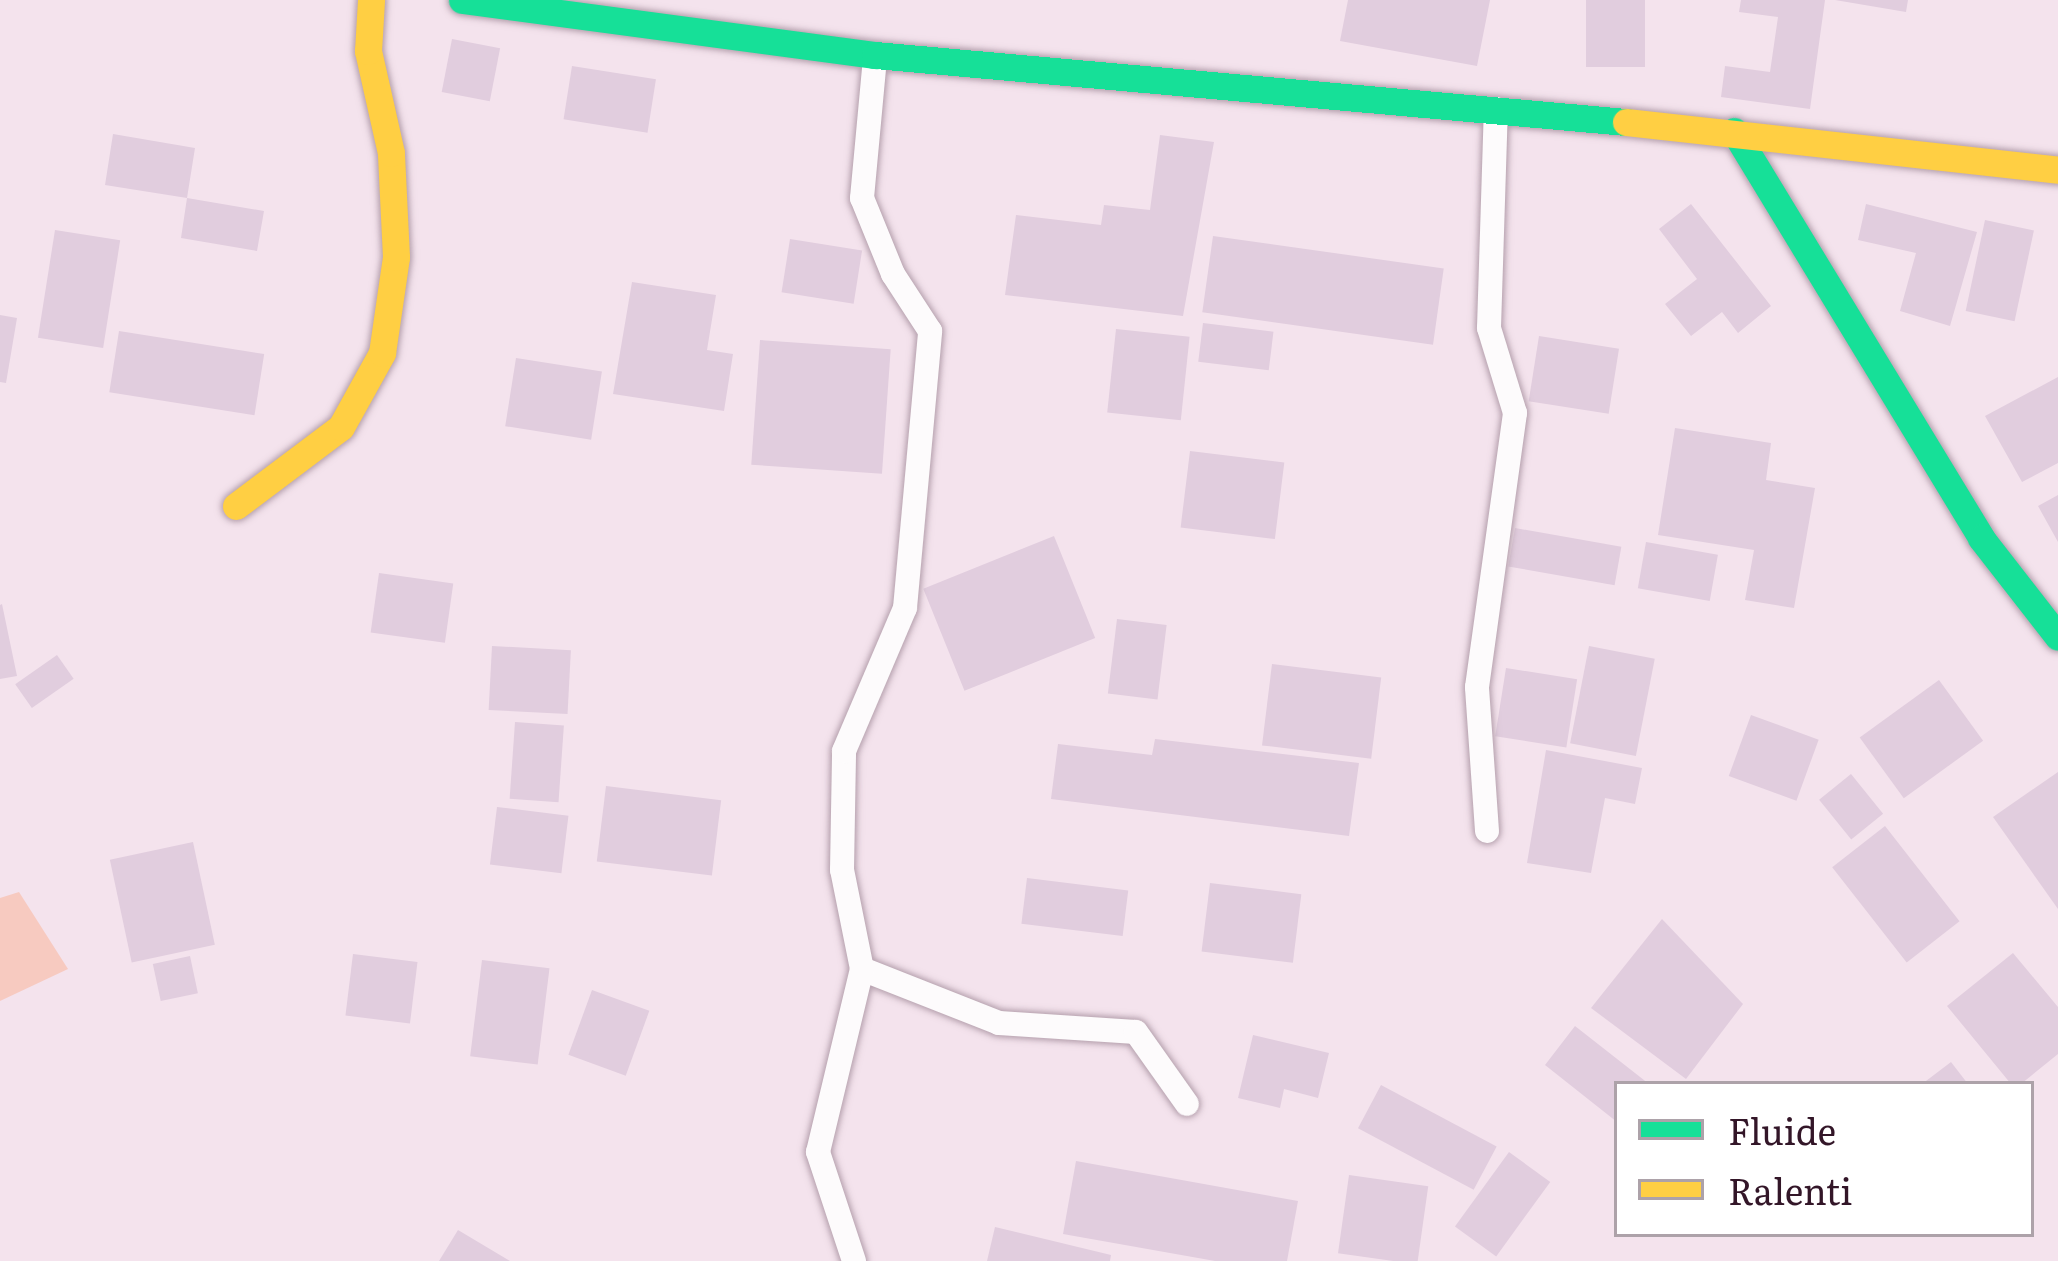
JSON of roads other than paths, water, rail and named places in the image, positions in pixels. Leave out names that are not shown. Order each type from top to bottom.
[{"type":"street","points":[[236,506],[341,427],[382,353],[396,257],[391,153],[368,51],[371,0]]},
{"type":"street","points":[[462,0],[875,55],[1734,130],[2058,170]]},
{"type":"street","points":[[1734,130],[1981,538],[2058,637]]},
{"type":"lane","points":[[854,1261],[818,1152],[862,969],[842,870],[844,751],[905,608],[930,331],[893,274],[862,198],[875,55]]},
{"type":"lane","points":[[1487,831],[1477,687],[1515,413],[1489,328],[1496,107]]},
{"type":"lane","points":[[862,969],[1000,1023],[1136,1031],[1187,1104]]}]
